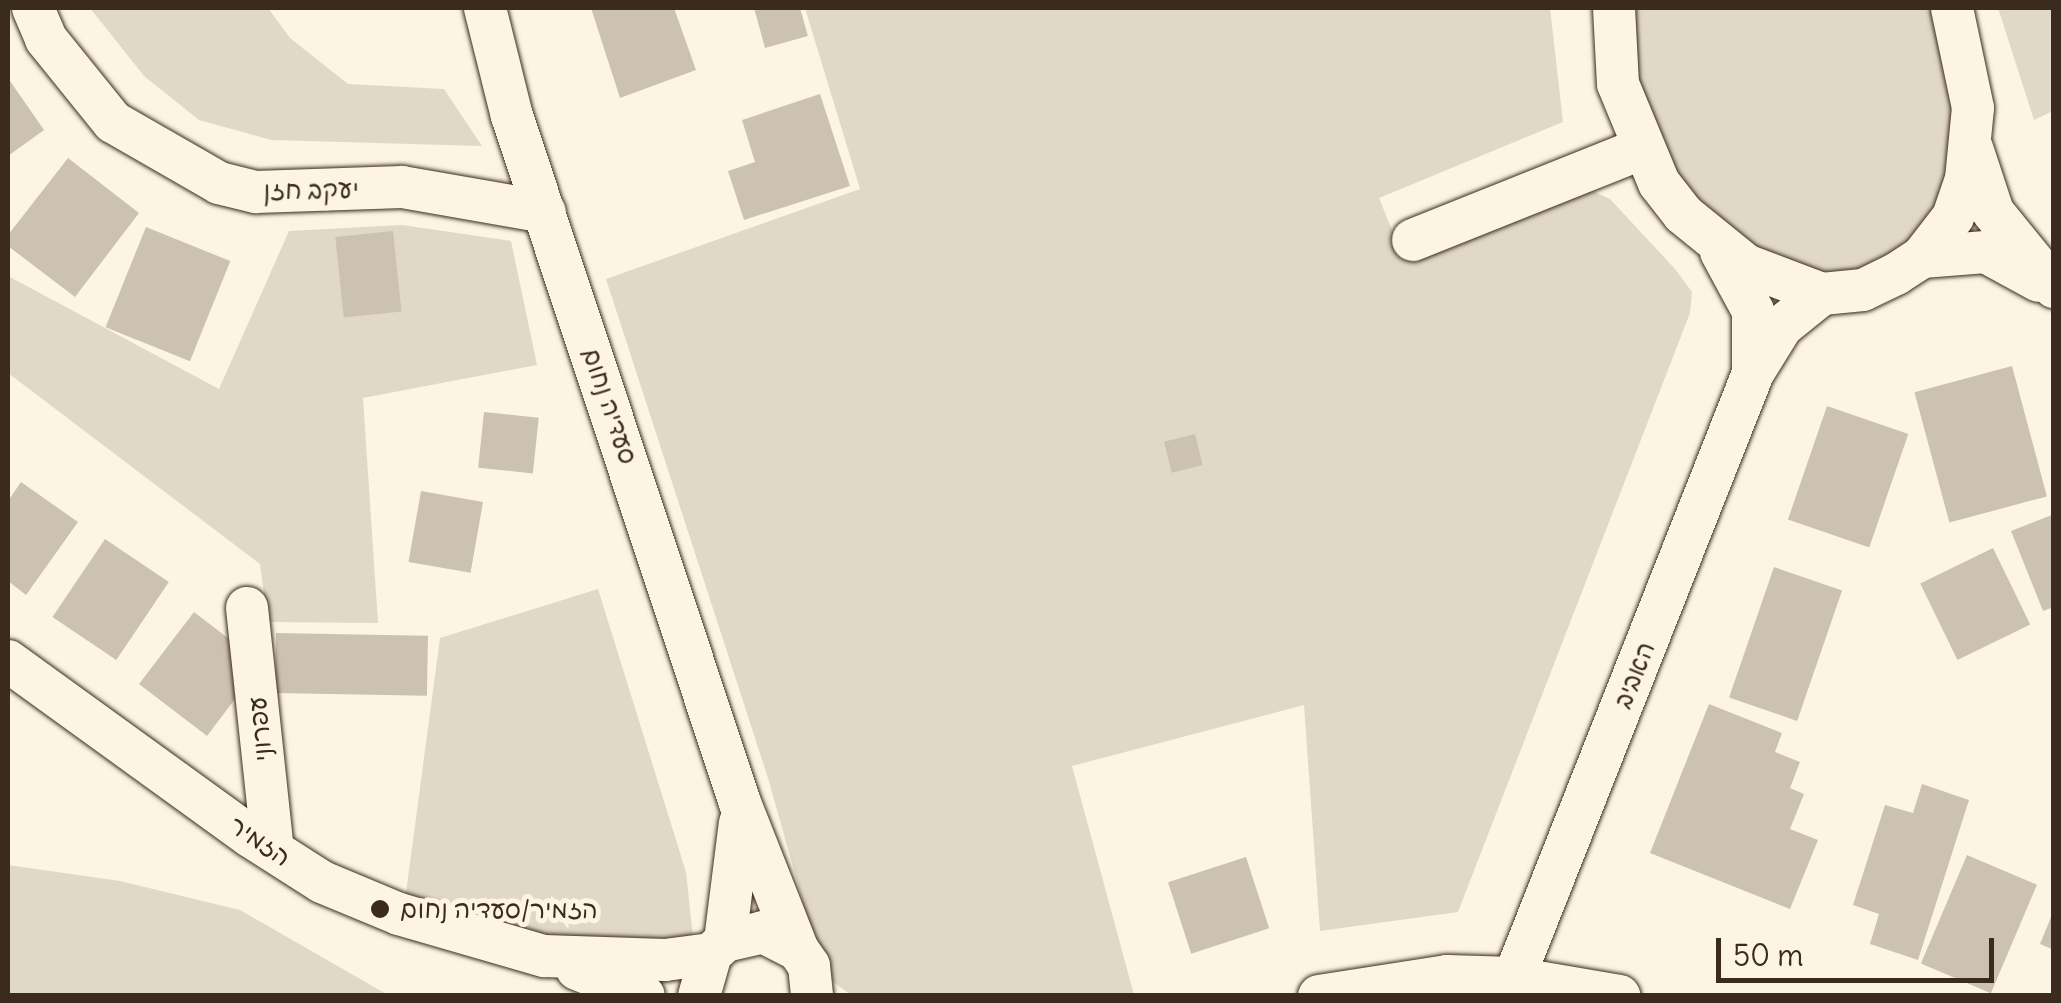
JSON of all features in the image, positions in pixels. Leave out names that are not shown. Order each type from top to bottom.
[{"type":"street","name":"יעקב חזן","points":[[33,8],[46,39],[113,122],[219,183],[256,192],[402,188],[545,212]]},
{"type":"street","name":"סעדיה נחום","points":[[485,8],[545,212],[740,803],[812,982]]},
{"type":"street","points":[[1614,8],[1618,84],[1640,149],[1683,214],[1716,244],[1782,283],[1822,294],[1863,290],[1922,257],[1953,217],[1972,143],[1971,74],[1952,8]]},
{"type":"street","points":[[1972,143],[1993,212],[2054,287]]},
{"type":"street","points":[[1413,240],[1640,149]]},
{"type":"street","name":"האביב","points":[[1716,244],[1753,311],[1753,372]]},
{"type":"street","points":[[1922,257],[1986,252],[2022,270],[2054,297]]},
{"type":"street","name":"האביב","points":[[1514,978],[1753,372],[1782,326],[1822,294]]},
{"type":"street","name":"עפרוני","points":[[247,608],[273,850]]},
{"type":"street","name":"הזמיר","points":[[8,661],[322,882],[400,914],[544,956],[644,996]]},
{"type":"street","name":"סעדיה נחום","points":[[699,996],[718,947],[740,862],[740,803]]},
{"type":"street","name":"הזמיר","points":[[544,956],[665,960],[763,932],[812,982]]},
{"type":"street","points":[[1319,996],[1448,976],[1514,978],[1619,996]]},
{"type":"shaded area","points":[[90,8],[268,8],[290,38],[348,84],[444,89],[482,146],[271,140],[199,120],[144,76]]},
{"type":"shaded area","points":[[805,8],[1550,8],[1563,122],[1379,198],[1404,260],[1588,189],[1610,199],[1675,269],[1692,292],[1690,313],[1458,912],[1320,931],[1304,705],[1072,766],[1134,995],[852,996],[823,974],[768,778],[606,279],[860,189]]},
{"type":"shaded area","points":[[1629,8],[1934,8],[1959,109],[1940,210],[1912,245],[1859,275],[1823,279],[1787,269],[1694,204],[1642,115]]},
{"type":"shaded area","points":[[1998,8],[2053,8],[2053,111],[2034,120]]},
{"type":"shaded area","points":[[402,225],[511,241],[537,365],[363,398],[378,623],[268,622],[260,564],[8,373],[8,276],[219,389],[289,231]]},
{"type":"shaded area","points":[[598,589],[686,872],[693,937],[544,946],[406,893],[440,638]]},
{"type":"shaded area","points":[[8,865],[120,881],[240,910],[388,995],[8,995]]},
{"type":"building","points":[[591,8],[674,8],[696,70],[620,98]]},
{"type":"building","points":[[754,8],[800,8],[808,36],[765,48]]},
{"type":"building","points":[[8,78],[44,130],[8,156]]},
{"type":"building","points":[[820,94],[850,186],[744,220],[728,171],[755,162],[742,120]]},
{"type":"building","points":[[68,158],[139,213],[75,297],[8,246],[8,235]]},
{"type":"building","points":[[146,227],[230,261],[190,361],[106,327]]},
{"type":"building","points":[[393,231],[401,312],[344,318],[335,237]]},
{"type":"building","points":[[2012,366],[2047,496],[1949,523],[1914,392]]},
{"type":"building","points":[[1827,406],[1908,434],[1869,547],[1788,519]]},
{"type":"building","points":[[484,412],[539,418],[533,473],[478,468]]},
{"type":"building","points":[[1195,434],[1203,465],[1172,473],[1164,442]]},
{"type":"building","points":[[21,482],[78,522],[26,595],[8,581],[8,501]]},
{"type":"building","points":[[421,491],[483,502],[471,573],[408,562]]},
{"type":"building","points":[[2054,514],[2054,607],[2043,611],[2011,531]]},
{"type":"building","points":[[105,539],[169,582],[116,660],[52,617]]},
{"type":"building","points":[[1993,548],[2030,624],[1957,660],[1920,584]]},
{"type":"building","points":[[1774,567],[1842,590],[1797,721],[1729,697]]},
{"type":"building","points":[[194,612],[233,642],[238,695],[207,736],[139,684]]},
{"type":"building","points":[[276,633],[428,636],[427,696],[275,693]]},
{"type":"building","points":[[1709,704],[1782,733],[1775,752],[1800,762],[1790,788],[1804,794],[1790,829],[1818,840],[1790,909],[1650,853]]},
{"type":"building","points":[[1922,784],[1969,800],[1918,960],[1870,944],[1879,914],[1853,905],[1885,805],[1913,813]]},
{"type":"building","points":[[1967,855],[2037,885],[1991,993],[1921,964]]},
{"type":"building","points":[[1246,857],[1269,928],[1191,954],[1168,882]]},
{"type":"building","points":[[2054,912],[2054,950],[2040,944]]},
{"type":"place","name":"הזמיר/סעדיה נחום","points":[[380,909]]}]
